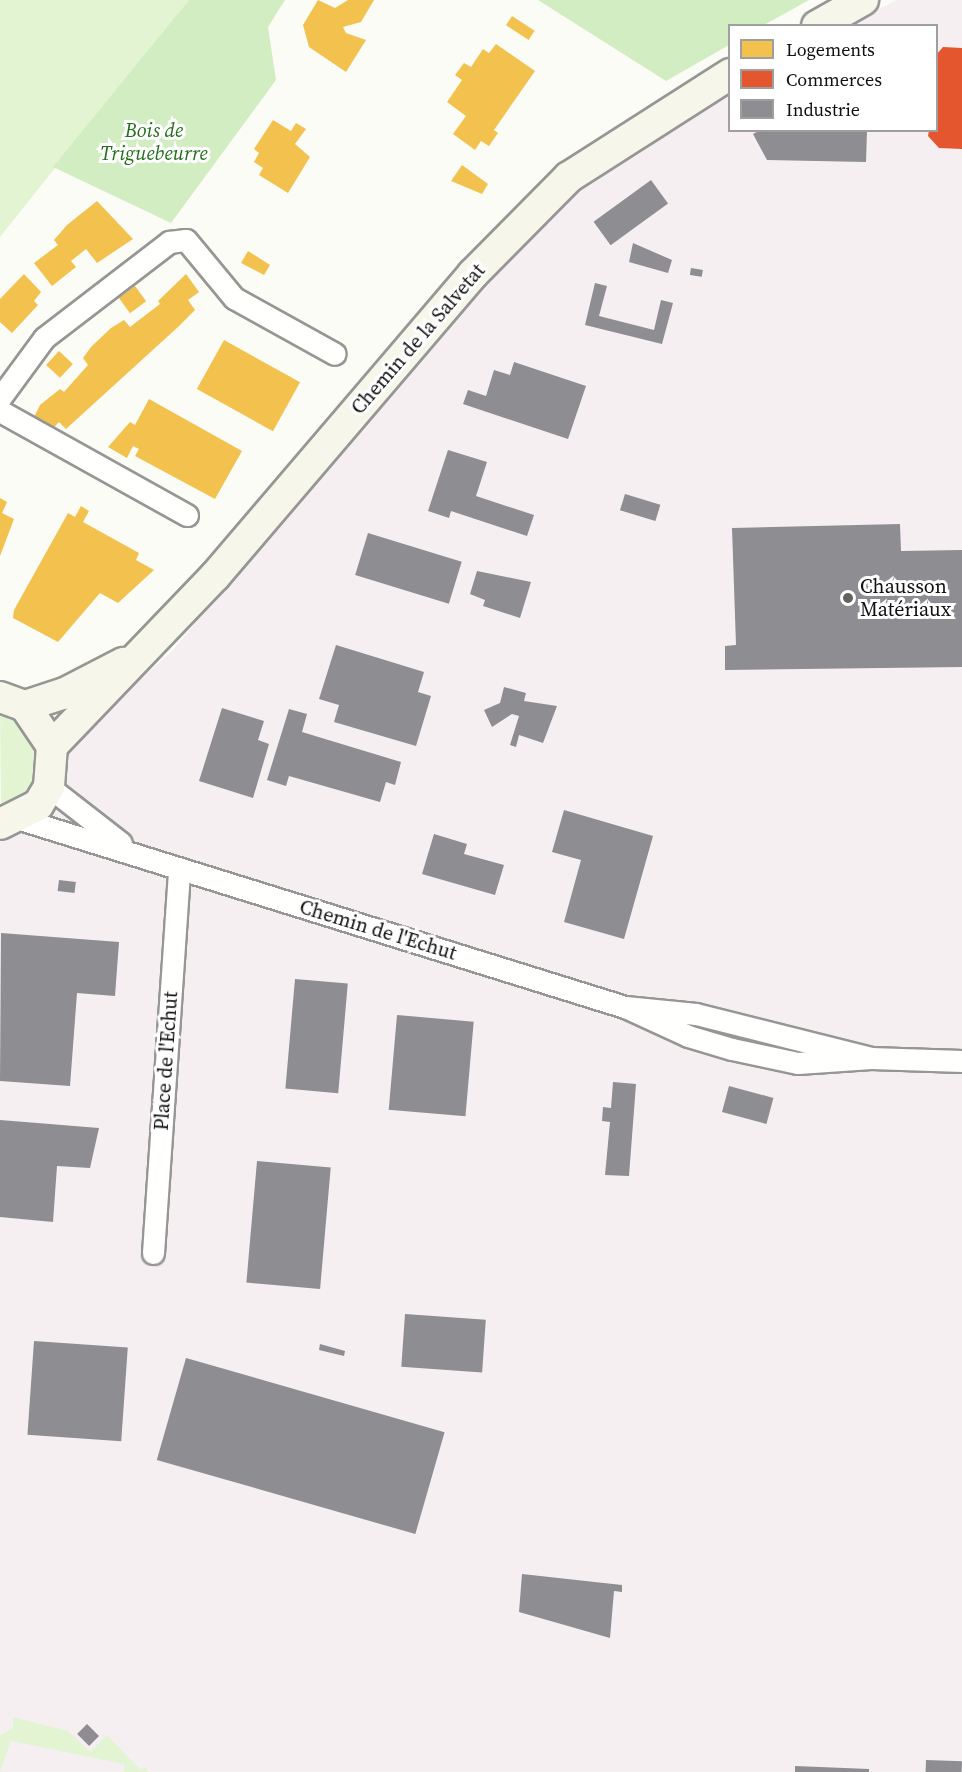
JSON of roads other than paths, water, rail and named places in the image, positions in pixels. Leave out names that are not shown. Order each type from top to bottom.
[{"type":"main road","points":[[820,24],[862,0]]},
{"type":"main road","name":"Chemin de la Salvetat","points":[[12,701],[52,746],[147,650],[473,274],[569,177],[728,75]]},
{"type":"main road","name":"Chemin de la Salvetat","points":[[12,701],[63,694],[147,650]]},
{"type":"main road","points":[[9,821],[38,805],[49,787],[52,746]]},
{"type":"street","points":[[0,398],[44,338],[169,242],[186,240],[234,298],[335,354]]},
{"type":"street","points":[[0,411],[187,515]]},
{"type":"street","name":"Chemin de l'Echut","points":[[49,787],[131,851]]},
{"type":"street","name":"Chemin de l'Echut","points":[[9,821],[131,851],[179,869],[626,1007],[688,1036],[766,1057],[828,1063],[871,1058],[962,1061]]},
{"type":"street","name":"Place de l'Echut","points":[[153,1253],[179,869]]},
{"type":"place","name":"Chausson Matériaux","points":[[848,598]]},
{"type":"park label","name":"Bois de Triguebeurre","points":[[154,142]]}]
